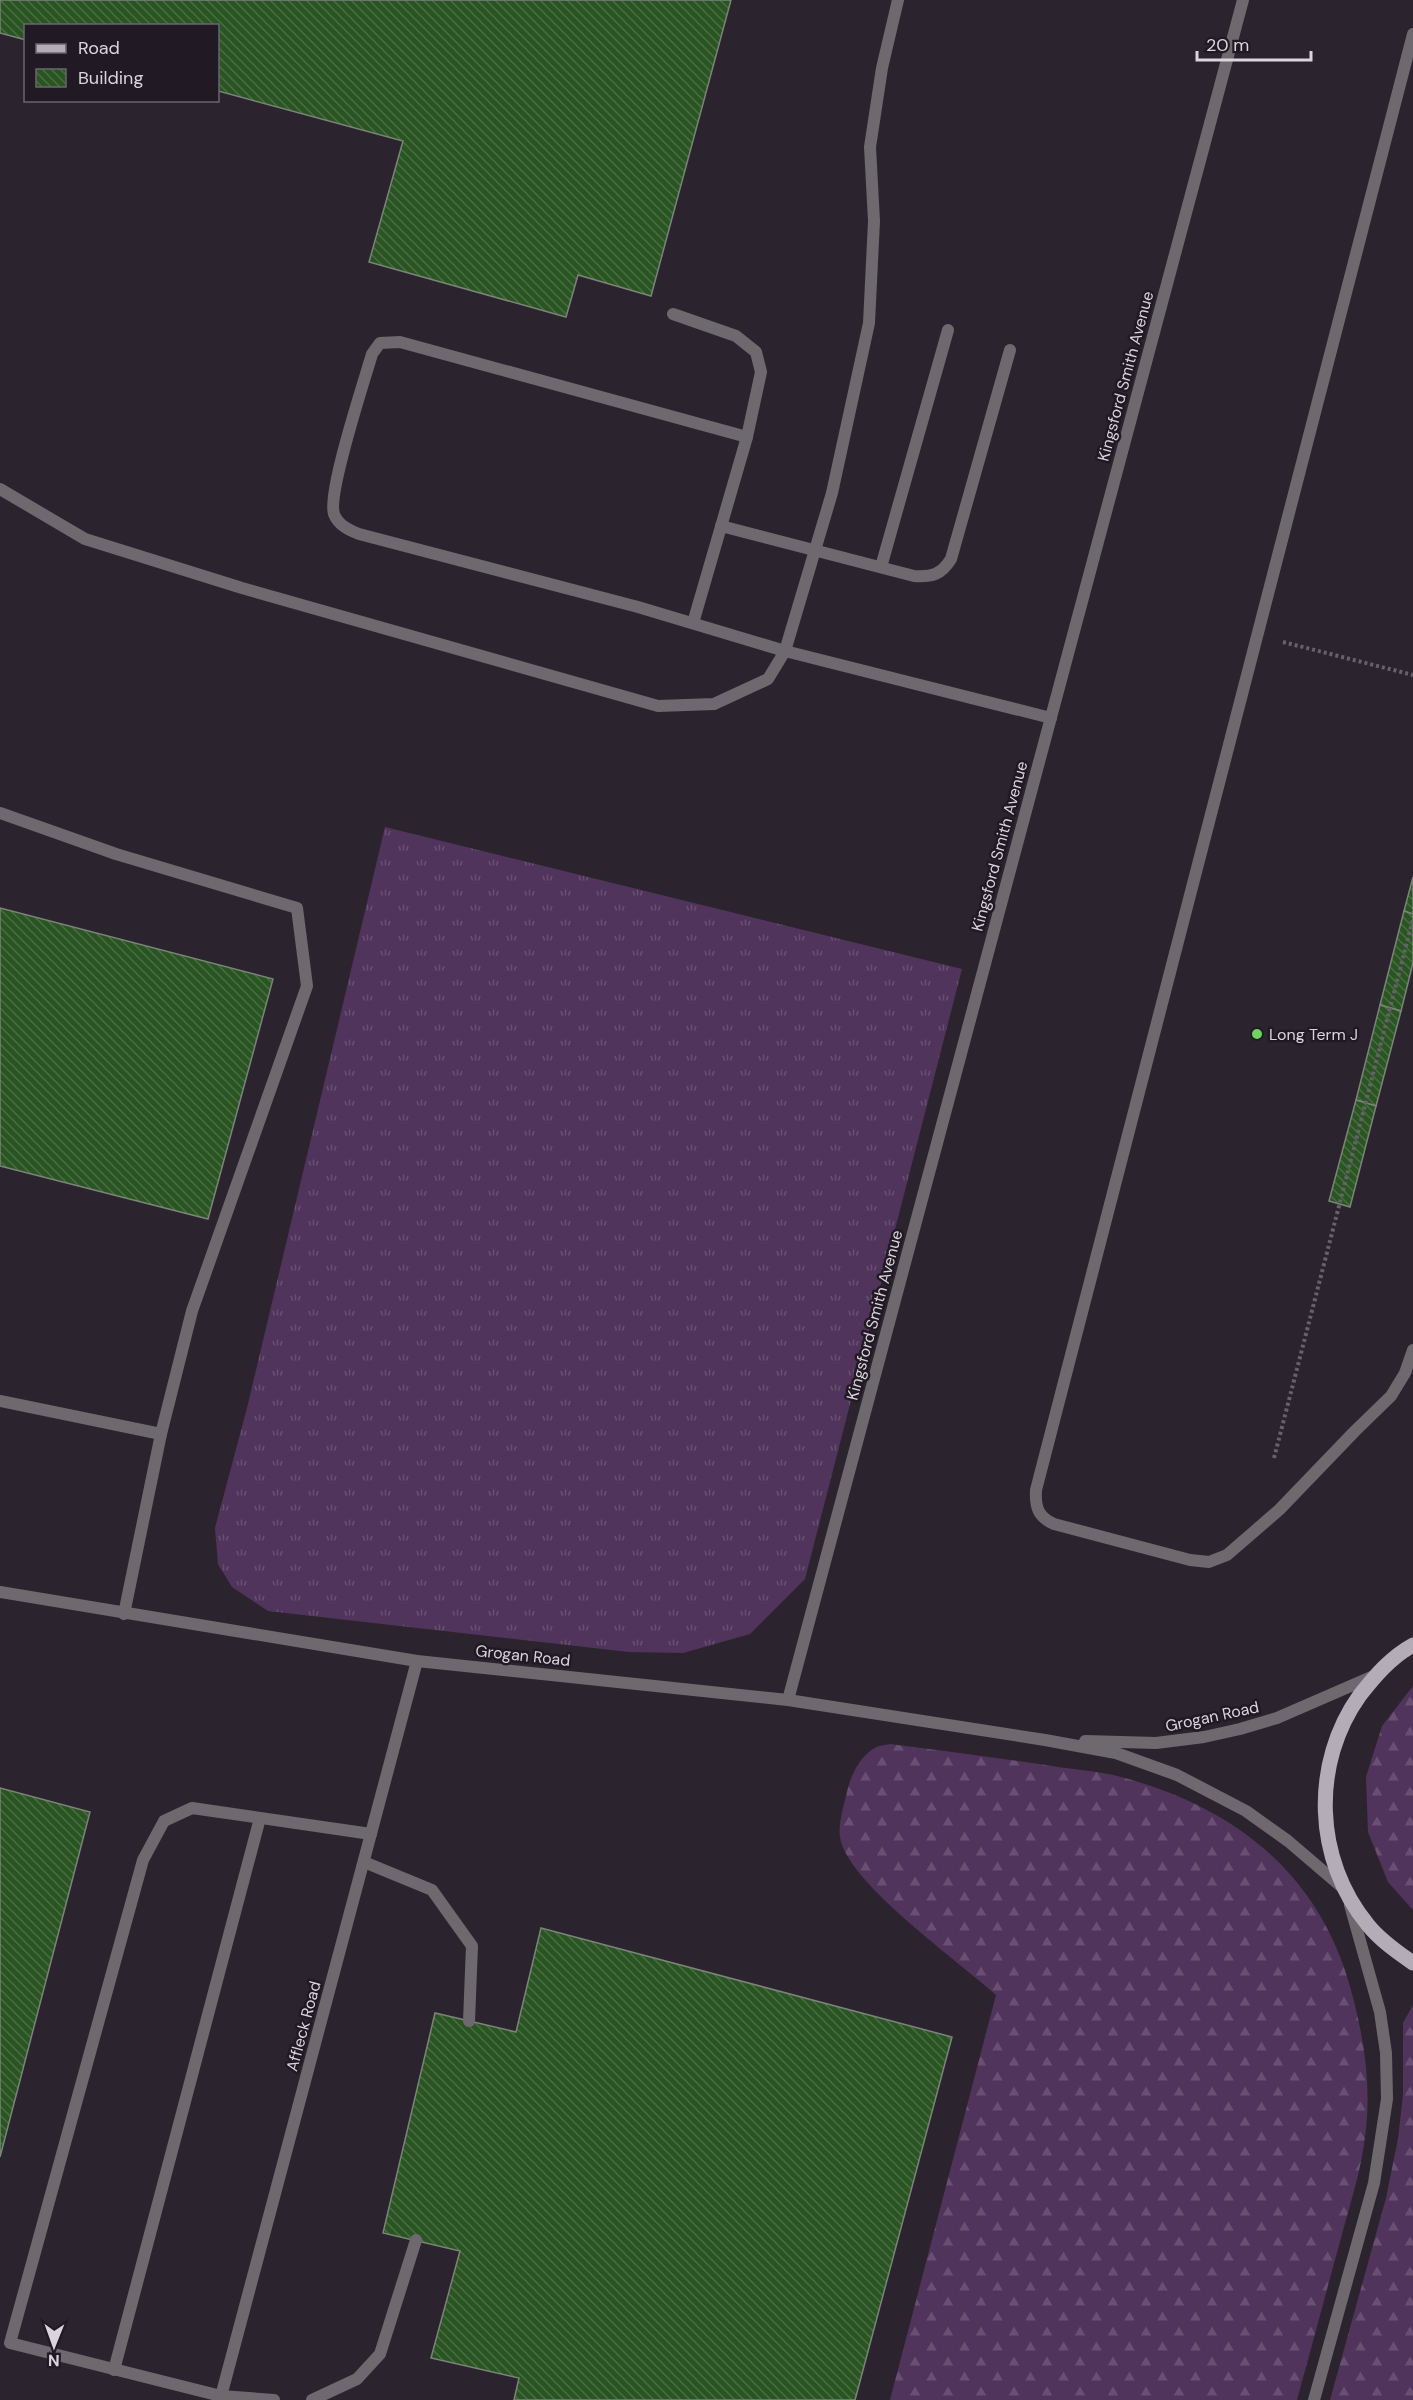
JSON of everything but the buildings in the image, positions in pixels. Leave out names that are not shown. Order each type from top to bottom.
[{"type":"main road","points":[[1410,1646],[1376,1675],[1348,1712],[1331,1754],[1324,1800],[1329,1845],[1346,1892],[1368,1926],[1394,1951],[1413,1963]]},
{"type":"street","points":[[0,489],[85,539],[242,588],[658,706],[714,705],[768,679],[785,651],[816,551],[832,494],[869,323],[874,221],[870,147],[882,68],[898,0]]},
{"type":"street","name":"Kingsford Smith Avenue","points":[[788,1701],[1243,0]]},
{"type":"street","points":[[1413,34],[1036,1491],[1035,1502],[1038,1513],[1044,1520],[1054,1524],[1190,1560],[1209,1562],[1227,1555],[1279,1510],[1391,1396],[1405,1373],[1413,1350]]},
{"type":"street","points":[[673,314],[736,336],[756,352],[761,372],[747,436],[693,623]]},
{"type":"street","points":[[881,567],[948,330]]},
{"type":"street","points":[[747,436],[400,342],[380,342],[372,354],[334,489],[334,514],[343,527],[359,534],[693,623],[785,651],[1050,718]]},
{"type":"street","points":[[721,526],[914,576],[932,577],[945,569],[951,559],[1010,350]]},
{"type":"street","points":[[0,813],[116,854],[297,908],[307,986],[192,1311],[161,1434],[124,1614]]},
{"type":"street","points":[[0,1401],[161,1434]]},
{"type":"street","name":"Grogan Road","points":[[0,1592],[417,1661],[788,1701],[1045,1740],[1116,1754],[1177,1775],[1246,1811],[1288,1841],[1346,1892]]},
{"type":"street","name":"Affleck Road","points":[[220,2398],[417,1661]]},
{"type":"street","name":"Grogan Road","points":[[1045,1740],[1156,1743],[1204,1737],[1276,1718],[1376,1675]]},
{"type":"street","points":[[274,2400],[220,2398],[5,2342],[143,1860],[164,1821],[192,1808],[370,1834]]},
{"type":"street","points":[[114,2370],[260,1818]]},
{"type":"street","points":[[364,1862],[432,1890],[472,1946],[469,2021]]},
{"type":"street","points":[[1314,2400],[1374,2183],[1386,2099],[1386,2053],[1380,2012],[1346,1892]]},
{"type":"street","points":[[312,2400],[357,2379],[380,2354],[416,2241]]},
{"type":"path","points":[[1284,642],[1413,675]]},
{"type":"path","points":[[1274,1458],[1413,919]]},
{"type":"green space","points":[[385,827],[962,969],[805,1579],[750,1634],[683,1653],[629,1652],[268,1611],[232,1587],[218,1564],[215,1528],[247,1408]]},
{"type":"green space","points":[[1413,1686],[1413,1910],[1388,1882],[1368,1832],[1366,1777],[1382,1726]]},
{"type":"green space","points":[[890,1744],[1107,1774],[1166,1791],[1238,1828],[1268,1852],[1295,1881],[1318,1913],[1337,1949],[1356,2008],[1366,2062],[1368,2099],[1358,2175],[1297,2400],[890,2400],[996,1995],[883,1898],[862,1876],[847,1855],[840,1837],[840,1826],[850,1780],[859,1763],[868,1753],[877,1747]]},
{"type":"green space","points":[[1413,2005],[1413,2400],[1330,2400],[1386,2198],[1398,2139],[1403,2095],[1403,2023]]},
{"type":"place","name":"Long Term J","points":[[1257,1034]]}]
